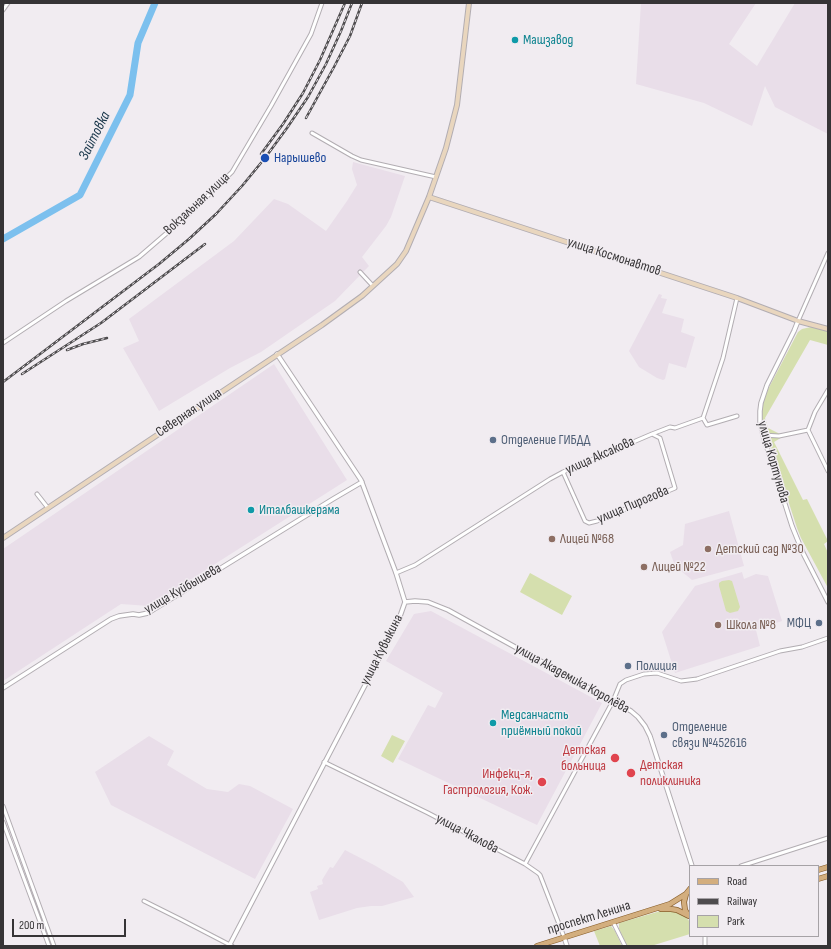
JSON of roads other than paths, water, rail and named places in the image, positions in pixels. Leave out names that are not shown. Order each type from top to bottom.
[{"type":"main road","name":"Северная улица","points":[[3,538],[322,325],[362,296],[397,264],[406,251],[429,197],[446,148],[457,105],[469,3]]},
{"type":"main road","name":"улица Космонавтов","points":[[429,197],[737,298],[798,321],[828,329]]},
{"type":"main road","points":[[689,890],[686,894],[684,906],[689,915]]},
{"type":"main road","name":"проспект Ленина","points":[[537,946],[670,904],[686,894]]},
{"type":"main road","name":"проспект Ленина","points":[[647,912],[671,909],[689,916]]},
{"type":"street","points":[[3,10],[8,3]]},
{"type":"street","name":"Вокзальная улица","points":[[3,343],[66,301],[139,257],[189,214],[232,172],[311,34],[322,3]]},
{"type":"street","points":[[312,133],[360,160],[436,177]]},
{"type":"street","points":[[798,321],[828,253]]},
{"type":"street","points":[[360,272],[373,286]]},
{"type":"street","points":[[737,298],[723,358],[703,418],[706,425],[737,416]]},
{"type":"street","name":"улица Кортунова","points":[[798,321],[767,385],[761,403],[760,414],[763,435],[792,526],[803,553],[828,602]]},
{"type":"street","name":"улица Кувыкина","points":[[230,945],[398,622],[405,602],[396,573],[362,482],[277,354]]},
{"type":"street","points":[[828,391],[815,412],[808,430],[828,471]]},
{"type":"street","name":"улица Аксакова","points":[[396,573],[415,565],[563,472],[670,427],[675,428],[703,418]]},
{"type":"street","points":[[763,435],[779,436],[808,430]]},
{"type":"street","name":"улица Пирогова","points":[[563,472],[585,521],[590,523],[675,488],[660,438],[652,434]]},
{"type":"street","name":"улица Куйбышева","points":[[3,688],[110,619],[119,616],[148,613],[362,482]]},
{"type":"street","points":[[37,494],[48,508]]},
{"type":"street","name":"улица Академика Королёва","points":[[405,602],[428,602],[448,610],[631,711],[638,717],[650,736],[691,865]]},
{"type":"street","points":[[525,864],[613,701],[620,684],[626,680],[644,674],[657,673],[681,681],[697,679],[780,651],[802,647],[828,638]]},
{"type":"street","name":"улица Чкалова","points":[[324,762],[428,813],[525,864],[538,873],[568,946]]},
{"type":"street","points":[[3,806],[54,946]]},
{"type":"street","points":[[3,822],[49,946]]},
{"type":"street","points":[[744,865],[828,838]]},
{"type":"street","points":[[144,901],[180,918],[230,945]]},
{"type":"street","points":[[613,922],[625,946]]},
{"type":"waterway","name":"Зайтовка","points":[[3,239],[80,195],[130,95],[138,43],[155,3]]},
{"type":"railway","points":[[261,154],[303,93],[320,60],[345,3]]},
{"type":"railway","points":[[3,382],[159,264],[216,214],[242,186],[265,158],[308,97],[326,64],[352,3]]},
{"type":"railway","points":[[306,118],[350,36],[362,3]]},
{"type":"railway","points":[[22,374],[101,323],[205,244]]},
{"type":"railway","points":[[67,350],[107,338]]},
{"type":"place","name":"Машзавод","points":[[515,40]]},
{"type":"place","name":"Нарышево","points":[[265,158]]},
{"type":"place","name":"Отделение ГИБДД","points":[[493,440]]},
{"type":"place","name":"Италбашкерама","points":[[251,510]]},
{"type":"place","name":"Лицей №68","points":[[552,539]]},
{"type":"place","name":"Детский сад №30","points":[[708,549]]},
{"type":"place","name":"Лицей №22","points":[[644,567]]},
{"type":"place","name":"МФЦ","points":[[819,623]]},
{"type":"place","name":"Школа №8","points":[[718,625]]},
{"type":"place","name":"Полиция","points":[[628,666]]},
{"type":"place","name":"Медсанчасть приёмный покой","points":[[493,723]]},
{"type":"place","name":"Отделение связи №452616","points":[[664,735]]},
{"type":"place","name":"Детская больница","points":[[615,758]]},
{"type":"place","name":"Детская поликлиника","points":[[631,773]]},
{"type":"place","name":"Инфекц-я, Гастрология, Кож.","points":[[542,782]]}]
